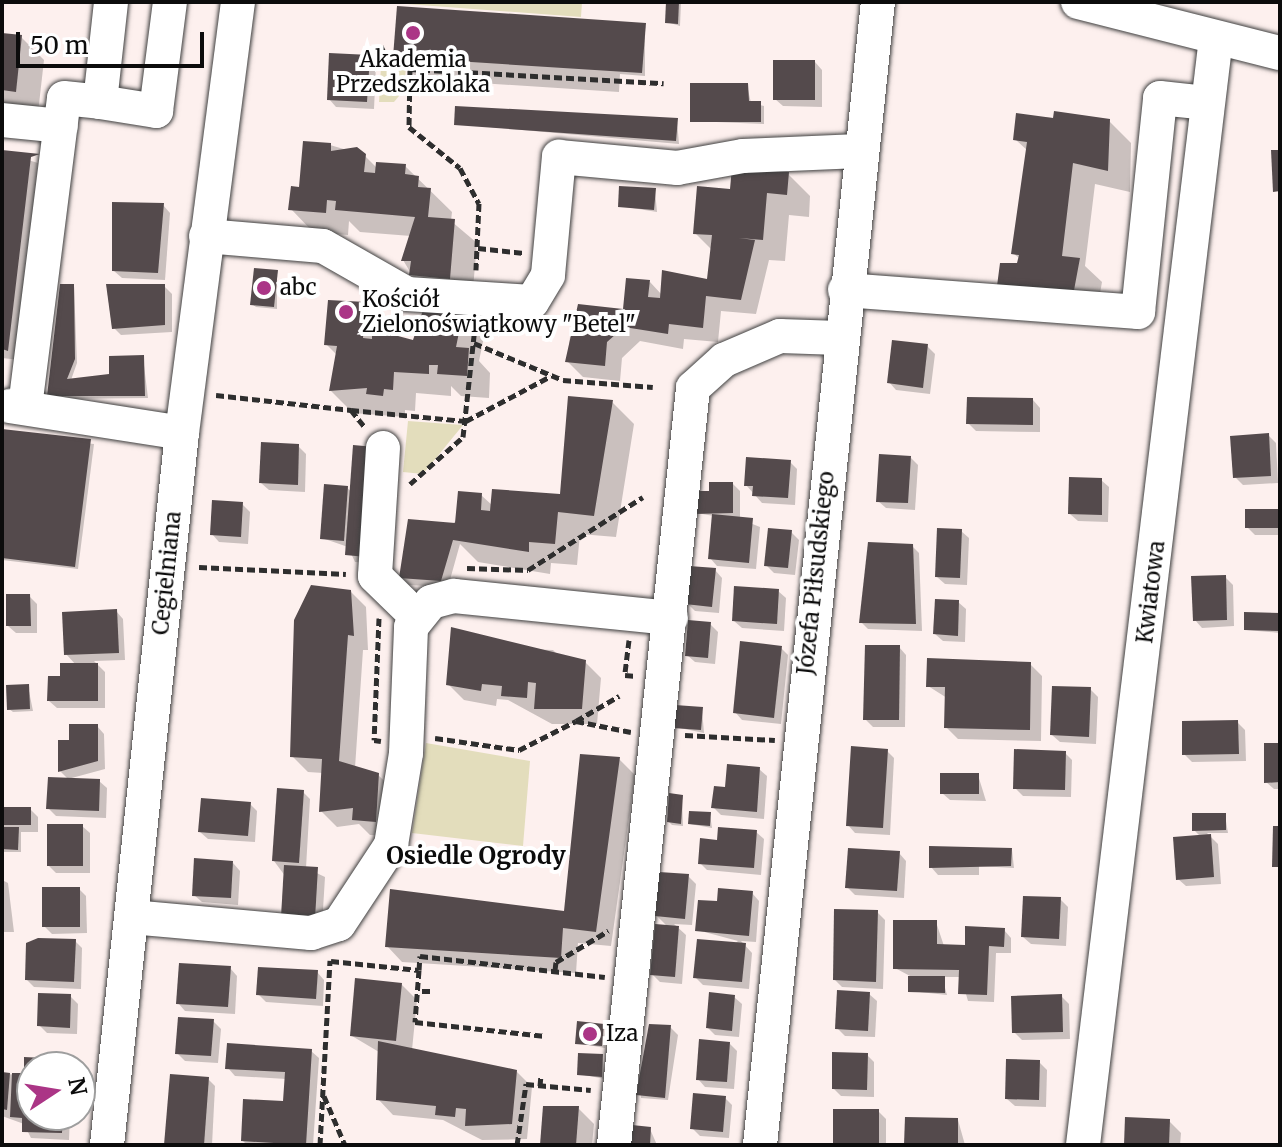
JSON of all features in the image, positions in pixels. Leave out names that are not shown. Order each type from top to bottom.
[{"type":"street","points":[[100,102],[111,2]]},
{"type":"street","points":[[170,2],[156,111],[64,98],[14,406],[24,414],[182,433]]},
{"type":"street","name":"Cegielniana","points":[[107,1145],[182,433],[238,2]]},
{"type":"street","name":"Józefa Piłsudskiego","points":[[760,1145],[859,151],[878,2]]},
{"type":"street","points":[[1078,2],[1280,53]]},
{"type":"street","name":"Kwiatowa","points":[[1083,1145],[1216,38]]},
{"type":"street","points":[[845,290],[1138,312],[1160,98],[1206,103]]},
{"type":"street","points":[[2,120],[61,126]]},
{"type":"street","points":[[206,236],[323,246],[407,294],[478,299],[540,298],[550,255],[559,157],[677,168],[743,156],[859,151]]},
{"type":"street","points":[[614,1145],[695,382],[780,336],[840,338]]},
{"type":"street","points":[[131,917],[328,946],[391,845],[406,738],[415,615],[375,576],[383,448]]},
{"type":"street","points":[[415,615],[439,598],[463,597],[671,618]]},
{"type":"path","points":[[379,512],[454,450],[466,421],[478,299],[480,209],[463,172],[409,127],[409,62],[387,59],[381,46]]},
{"type":"path","points":[[410,69],[664,83]]},
{"type":"path","points":[[478,248],[550,255]]},
{"type":"path","points":[[474,343],[551,376],[653,387]]},
{"type":"path","points":[[217,396],[466,421],[551,376]]},
{"type":"path","points":[[351,410],[383,448]]},
{"type":"path","points":[[463,597],[468,565],[528,570],[643,497]]},
{"type":"path","points":[[199,567],[361,575]]},
{"type":"path","points":[[380,604],[374,740],[406,738],[519,750],[619,696]]},
{"type":"path","points":[[629,639],[625,675],[648,674]]},
{"type":"path","points":[[576,721],[658,734],[800,741]]},
{"type":"path","points":[[555,970],[556,962],[619,925]]},
{"type":"path","points":[[320,1145],[328,946],[419,970]]},
{"type":"path","points":[[545,1036],[415,1022],[422,991],[420,956],[613,978]]},
{"type":"path","points":[[422,991],[433,991]]},
{"type":"path","points":[[540,1086],[541,1075]]},
{"type":"path","points":[[517,1145],[526,1084],[601,1091]]},
{"type":"path","points":[[323,1095],[345,1145]]},
{"type":"shaded area","points":[[380,2],[582,2],[581,17]]},
{"type":"shaded area","points":[[381,66],[406,67],[404,90],[394,102],[379,102]]},
{"type":"shaded area","points":[[408,421],[463,425],[423,474],[403,472]]},
{"type":"shaded area","points":[[426,743],[530,761],[523,846],[412,833]]},
{"type":"building","points":[[666,2],[679,2],[678,24],[665,23]]},
{"type":"building","points":[[397,6],[646,23],[642,73],[393,57]]},
{"type":"building","points":[[2,33],[22,35],[16,92],[2,90]]},
{"type":"building","points":[[329,53],[370,55],[367,102],[327,100]]},
{"type":"building","points":[[773,60],[815,60],[815,100],[773,100]]},
{"type":"building","points":[[690,83],[748,83],[749,101],[761,101],[761,122],[690,122]]},
{"type":"building","points":[[455,106],[678,118],[676,141],[454,125]]},
{"type":"building","points":[[1054,111],[1110,119],[1108,171],[1073,163],[1062,256],[1080,258],[1072,301],[997,286],[1000,263],[1017,263],[1019,255],[1011,254],[1027,142],[1013,140],[1016,113],[1053,118]]},
{"type":"building","points":[[303,141],[331,143],[331,151],[357,147],[366,154],[364,172],[375,173],[376,162],[406,164],[405,174],[419,176],[418,187],[431,188],[428,217],[455,219],[450,279],[409,275],[411,261],[401,261],[415,217],[335,210],[336,201],[327,200],[326,213],[288,210],[291,186],[299,187]]},
{"type":"building","points":[[2,150],[40,154],[31,157],[8,351],[2,349]]},
{"type":"building","points":[[1271,150],[1280,150],[1280,191],[1273,192]]},
{"type":"building","points":[[732,167],[789,172],[787,195],[767,193],[763,240],[739,238],[755,240],[741,300],[706,296],[703,328],[669,324],[668,334],[624,327],[607,342],[605,366],[565,362],[578,304],[623,309],[626,278],[650,280],[648,297],[660,298],[662,270],[707,279],[712,235],[693,234],[697,186],[730,189]]},
{"type":"building","points":[[619,186],[656,188],[654,210],[618,207]]},
{"type":"building","points":[[112,202],[164,203],[158,273],[112,271]]},
{"type":"building","name":"abc","points":[[254,268],[278,270],[274,307],[250,305]]},
{"type":"building","points":[[60,284],[74,284],[75,359],[67,379],[109,374],[109,356],[144,355],[145,396],[47,396]]},
{"type":"building","points":[[106,284],[165,284],[165,325],[112,329]]},
{"type":"building","points":[[328,300],[366,302],[363,338],[372,339],[372,329],[413,340],[423,310],[463,313],[456,347],[469,348],[467,376],[437,374],[438,365],[429,365],[429,374],[394,372],[393,390],[384,389],[383,396],[366,394],[367,388],[329,391],[337,346],[324,345]]},
{"type":"building","points":[[892,340],[928,344],[923,388],[887,383]]},
{"type":"building","points":[[568,396],[613,400],[594,516],[558,512],[555,544],[529,542],[529,552],[453,540],[441,581],[399,578],[408,519],[455,523],[458,491],[482,493],[481,510],[490,511],[492,489],[560,494]]},
{"type":"building","points":[[967,397],[1033,398],[1033,425],[966,424]]},
{"type":"building","points":[[2,429],[91,439],[75,567],[2,558]]},
{"type":"building","points":[[1269,433],[1271,476],[1233,478],[1230,436]]},
{"type":"building","points":[[261,442],[299,444],[298,485],[259,483]]},
{"type":"building","points":[[353,445],[375,447],[367,557],[345,555]]},
{"type":"building","points":[[879,454],[911,456],[908,503],[876,502]]},
{"type":"building","points":[[746,457],[791,460],[788,498],[752,496],[753,486],[744,486]]},
{"type":"building","points":[[1069,477],[1102,478],[1102,515],[1068,514]]},
{"type":"building","points":[[709,482],[733,482],[733,513],[694,514],[694,491],[709,491]]},
{"type":"building","points":[[324,484],[348,486],[344,541],[320,539]]},
{"type":"building","points":[[212,500],[243,502],[241,537],[210,535]]},
{"type":"building","points":[[1245,509],[1280,509],[1280,528],[1245,528]]},
{"type":"building","points":[[712,514],[753,518],[749,563],[708,559]]},
{"type":"building","points":[[768,528],[792,530],[788,568],[764,566]]},
{"type":"building","points":[[937,528],[962,529],[960,578],[935,577]]},
{"type":"building","points":[[868,542],[913,544],[916,624],[859,623]]},
{"type":"building","points":[[689,566],[716,568],[712,607],[685,604]]},
{"type":"building","points":[[1226,575],[1227,620],[1193,621],[1191,576]]},
{"type":"building","points":[[311,585],[351,590],[354,636],[348,635],[339,761],[379,773],[376,822],[352,820],[353,808],[319,812],[322,759],[290,757],[294,620]]},
{"type":"building","points":[[734,586],[779,589],[777,624],[732,621]]},
{"type":"building","points":[[6,594],[30,594],[31,626],[6,626]]},
{"type":"building","points":[[935,599],[959,600],[958,636],[933,634]]},
{"type":"building","points":[[117,609],[119,653],[64,655],[62,612]]},
{"type":"building","points":[[1244,612],[1280,613],[1280,631],[1244,630]]},
{"type":"building","points":[[688,620],[711,622],[708,658],[685,656]]},
{"type":"building","points":[[451,627],[586,660],[582,709],[534,709],[536,683],[528,682],[527,698],[501,696],[502,686],[482,684],[481,691],[446,685]]},
{"type":"building","points":[[740,641],[782,646],[774,718],[733,713]]},
{"type":"building","points":[[865,645],[900,645],[899,720],[863,720]]},
{"type":"building","points":[[927,658],[1031,662],[1030,730],[944,728],[945,687],[926,687]]},
{"type":"building","points":[[60,663],[98,663],[98,701],[47,701],[48,676],[60,676]]},
{"type":"building","points":[[29,684],[30,709],[7,710],[6,685]]},
{"type":"building","points":[[1052,686],[1091,687],[1089,737],[1050,735]]},
{"type":"building","points":[[675,705],[703,707],[701,730],[673,728]]},
{"type":"building","points":[[1238,720],[1239,754],[1182,755],[1182,721]]},
{"type":"building","points":[[69,724],[98,724],[98,761],[58,772],[58,740],[69,740]]},
{"type":"building","points":[[1264,743],[1280,743],[1280,782],[1264,783]]},
{"type":"building","points":[[851,746],[888,749],[883,828],[846,826]]},
{"type":"building","points":[[1014,749],[1066,751],[1065,790],[1013,789]]},
{"type":"building","points":[[580,754],[620,757],[596,932],[563,928],[561,958],[385,947],[390,889],[564,911]]},
{"type":"building","points":[[727,764],[760,767],[757,812],[711,808],[714,786],[725,787]]},
{"type":"building","points":[[940,773],[979,773],[979,794],[940,794]]},
{"type":"building","points":[[48,777],[100,779],[99,811],[46,809]]},
{"type":"building","points":[[277,788],[304,790],[299,863],[272,861]]},
{"type":"building","points":[[669,793],[683,795],[681,824],[667,822]]},
{"type":"building","points":[[201,798],[251,802],[248,836],[198,832]]},
{"type":"building","points":[[2,807],[31,807],[31,825],[2,825]]},
{"type":"building","points":[[689,811],[711,812],[710,826],[688,824]]},
{"type":"building","points":[[1192,813],[1226,813],[1226,830],[1192,831]]},
{"type":"building","points":[[47,824],[83,824],[83,866],[47,866]]},
{"type":"building","points":[[1273,826],[1280,826],[1280,867],[1272,867]]},
{"type":"building","points":[[2,827],[19,827],[18,850],[2,849]]},
{"type":"building","points":[[718,827],[757,830],[754,868],[698,864],[700,838],[717,840]]},
{"type":"building","points":[[1211,834],[1214,877],[1176,880],[1173,837]]},
{"type":"building","points":[[929,846],[1012,848],[1011,866],[929,868]]},
{"type":"building","points":[[848,848],[900,851],[897,891],[845,888]]},
{"type":"building","points":[[194,858],[233,861],[231,898],[192,896]]},
{"type":"building","points":[[284,865],[318,867],[315,919],[281,917]]},
{"type":"building","points":[[659,872],[689,874],[685,919],[655,916]]},
{"type":"building","points":[[42,887],[80,887],[80,927],[42,927]]},
{"type":"building","points":[[718,888],[753,891],[749,936],[695,931],[698,900],[717,901]]},
{"type":"building","points":[[1023,896],[1061,897],[1059,939],[1021,937]]},
{"type":"building","points":[[834,909],[878,910],[876,982],[833,980]]},
{"type":"building","points":[[893,920],[937,920],[937,944],[965,945],[965,926],[1005,928],[1004,947],[989,946],[987,995],[958,994],[959,970],[893,969]]},
{"type":"building","points":[[655,924],[679,926],[675,977],[650,975]]},
{"type":"building","points":[[38,938],[76,939],[74,982],[25,980],[26,943]]},
{"type":"building","points":[[697,939],[746,943],[742,982],[693,978]]},
{"type":"building","points":[[179,963],[231,966],[228,1007],[176,1004]]},
{"type":"building","points":[[258,967],[318,970],[316,999],[256,995]]},
{"type":"building","points":[[908,976],[945,976],[945,993],[908,992]]},
{"type":"building","points":[[355,978],[402,983],[396,1041],[350,1036]]},
{"type":"building","points":[[837,990],[870,992],[868,1031],[835,1029]]},
{"type":"building","points":[[709,992],[735,995],[732,1031],[706,1028]]},
{"type":"building","points":[[38,993],[71,994],[70,1028],[37,1026]]},
{"type":"building","points":[[1062,994],[1063,1032],[1012,1033],[1011,996]]},
{"type":"building","points":[[178,1017],[214,1019],[211,1056],[175,1054]]},
{"type":"building","name":"Iza","points":[[577,1021],[604,1024],[602,1046],[575,1044]]},
{"type":"building","points":[[649,1024],[671,1025],[665,1098],[636,1095]]},
{"type":"building","points":[[699,1039],[730,1042],[727,1082],[696,1080]]},
{"type":"building","points":[[378,1041],[517,1070],[512,1124],[465,1126],[466,1109],[456,1108],[455,1117],[435,1115],[436,1106],[376,1100]]},
{"type":"building","points":[[227,1043],[312,1049],[306,1145],[241,1141],[243,1099],[283,1101],[285,1072],[225,1069]]},
{"type":"building","points":[[832,1052],[868,1053],[867,1090],[832,1089]]},
{"type":"building","points":[[578,1053],[603,1054],[602,1077],[577,1075]]},
{"type":"building","points":[[1006,1059],[1040,1060],[1039,1100],[1005,1099]]},
{"type":"building","points":[[2,1072],[10,1073],[7,1110],[2,1109]]},
{"type":"building","points":[[12,1073],[16,1073],[16,1118],[10,1117]]},
{"type":"building","points":[[170,1074],[209,1077],[204,1145],[164,1145]]},
{"type":"building","points":[[693,1093],[726,1096],[723,1132],[690,1129]]},
{"type":"building","points":[[543,1106],[579,1106],[576,1145],[540,1145]]},
{"type":"building","points":[[833,1109],[879,1109],[879,1145],[833,1145]]},
{"type":"building","points":[[905,1117],[958,1118],[958,1145],[904,1145]]},
{"type":"building","points":[[1125,1117],[1170,1119],[1169,1145],[1124,1145]]},
{"type":"building","points":[[632,1125],[651,1127],[650,1145],[630,1145]]},
{"type":"building","points":[[22,1131],[62,1131],[62,1133]]},
{"type":"place","name":"Akademia Przedszkolaka","points":[[413,33]]},
{"type":"place","name":"abc","points":[[264,288]]},
{"type":"place","name":"Kościół Zielonoświątkowy \"Betel\"","points":[[346,312]]},
{"type":"place","name":"Iza","points":[[590,1034]]},
{"type":"district","name":"Osiedle Ogrody","points":[[476,856]]}]
